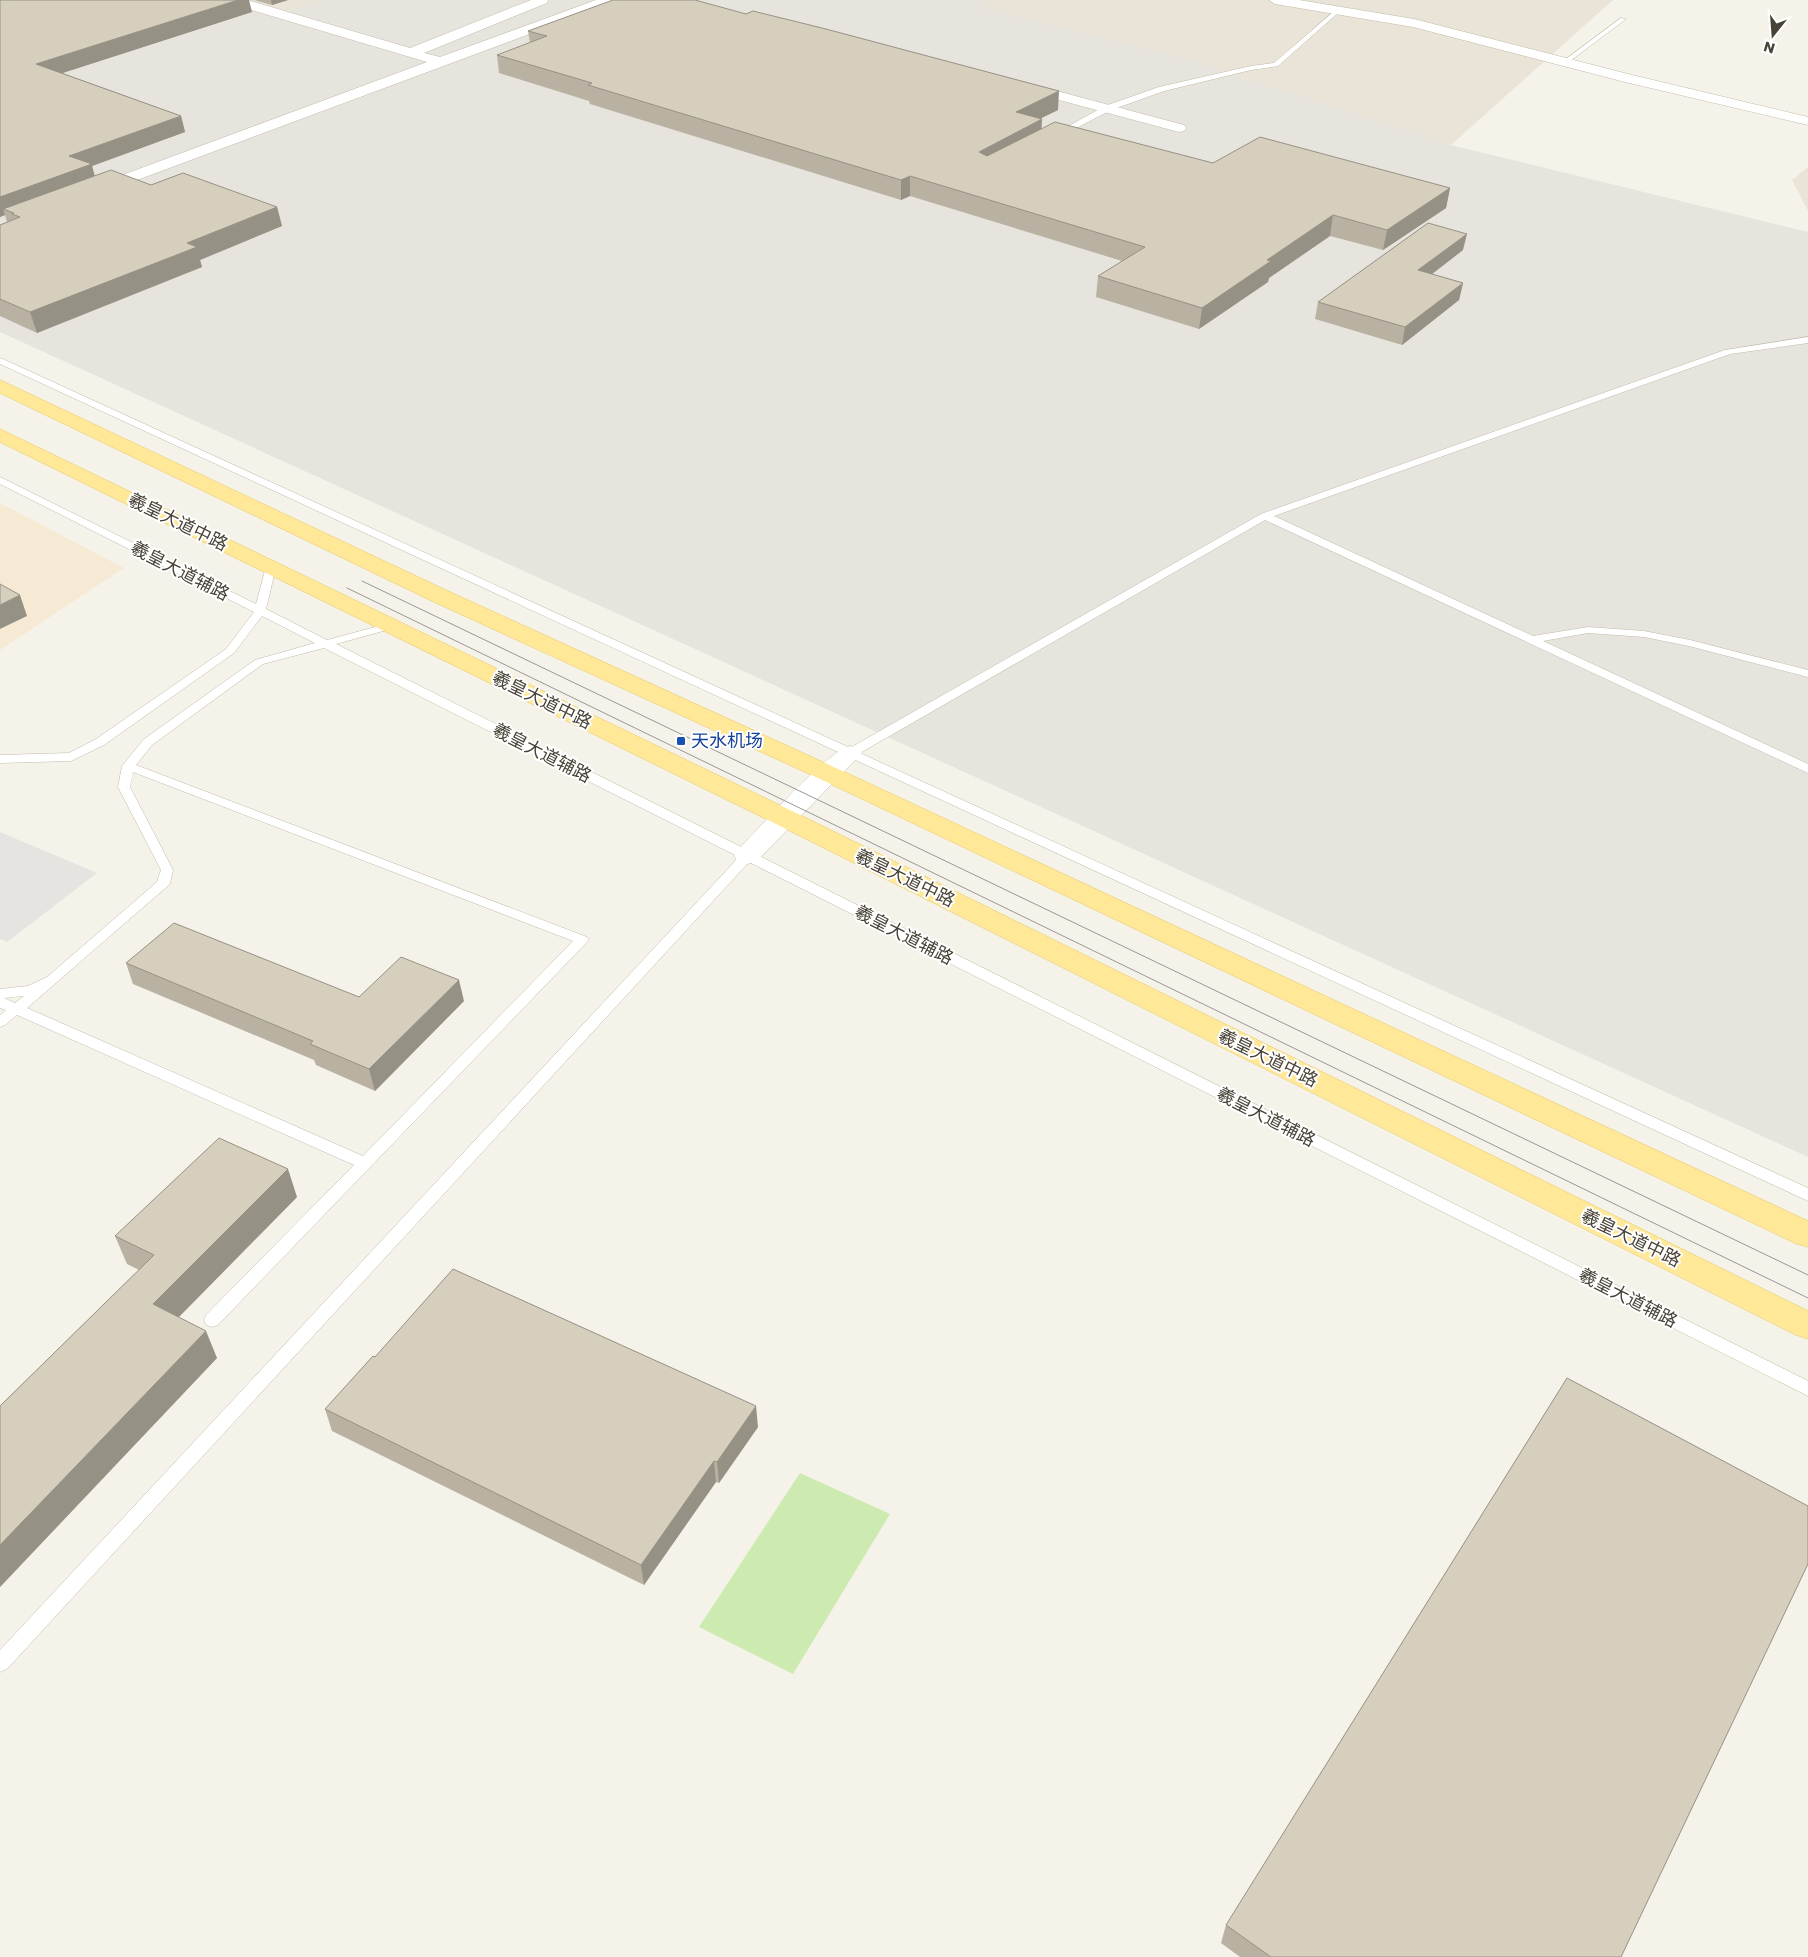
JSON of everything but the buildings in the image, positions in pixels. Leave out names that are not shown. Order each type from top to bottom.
[{"type":"main road","points":[[0,386],[442,596],[827,773],[1808,1235]]},
{"type":"main road","name":"羲皇大道中路","points":[[0,435],[785,818],[1808,1326]]},
{"type":"street","points":[[233,0],[441,62]]},
{"type":"street","points":[[410,53],[542,0]]},
{"type":"street","points":[[84,194],[608,0]]},
{"type":"street","points":[[1275,0],[1414,23],[1745,108],[1808,121]]},
{"type":"street","points":[[1338,10],[1353,0]]},
{"type":"street","points":[[1010,83],[1179,128]]},
{"type":"street","points":[[747,856],[827,773],[850,753]]},
{"type":"lane","points":[[1046,140],[1108,108],[1162,89],[1251,68],[1276,65],[1338,10]]},
{"type":"lane","points":[[1564,62],[1623,19]]},
{"type":"lane","points":[[850,753],[1265,516],[1728,352],[1808,340]]},
{"type":"lane","points":[[0,361],[1808,1195]]},
{"type":"lane","name":"羲皇大道辅路","points":[[0,480],[1808,1389]]},
{"type":"lane","points":[[1265,516],[1808,769]]},
{"type":"lane","points":[[0,759],[71,757],[100,742],[230,651],[260,611],[271,567]]},
{"type":"lane","points":[[0,1022],[52,980],[163,884],[167,870],[124,787],[128,766],[148,742],[259,662],[322,643],[390,626]]},
{"type":"lane","points":[[1532,640],[1588,630],[1644,634],[1690,643],[1808,674]]},
{"type":"lane","points":[[128,766],[582,940],[212,1320]]},
{"type":"lane","points":[[0,1663],[747,856]]},
{"type":"lane","points":[[0,994],[31,990],[52,980]]},
{"type":"lane","points":[[0,1002],[365,1163]]},
{"type":"shaded area","points":[[0,0],[232,0],[280,14],[319,0],[975,0],[994,12],[1186,59],[1451,145],[1808,232],[1808,1157],[0,332]]},
{"type":"shaded area","points":[[232,0],[319,0],[280,14]]},
{"type":"shaded area","points":[[975,0],[1613,0],[1451,145],[1186,59],[994,12]]},
{"type":"shaded area","points":[[1808,167],[1808,211],[1792,180]]},
{"type":"shaded area","points":[[0,503],[124,568],[0,650]]},
{"type":"shaded area","points":[[0,832],[97,873],[7,942],[0,939]]},
{"type":"green space","points":[[800,1473],[890,1514],[793,1674],[699,1627]]},
{"type":"tram line","points":[[362,581],[1808,1275]]},
{"type":"tram line","points":[[347,588],[1808,1298]]},
{"type":"place","name":"天水机场","points":[[681,741]]}]
